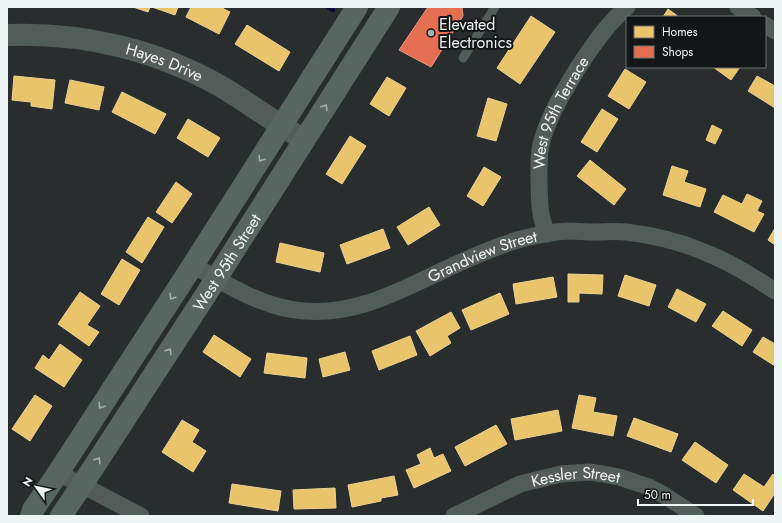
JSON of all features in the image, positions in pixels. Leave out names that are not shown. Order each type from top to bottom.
[{"type":"main road","name":"West 95th Street","points":[[31,516],[33,510],[193,265],[357,7]]},
{"type":"main road","name":"West 95th Street","points":[[61,516],[216,279],[389,7]]},
{"type":"street","name":"West 95th Terrace","points":[[547,234],[541,214],[539,199],[539,157],[542,138],[562,95],[583,61],[603,32],[627,7]]},
{"type":"street","points":[[738,7],[752,16]]},
{"type":"street","points":[[766,26],[775,31]]},
{"type":"street","name":"Hayes Drive","points":[[7,35],[31,34],[62,36],[112,44],[152,55],[188,70],[223,88],[304,140]]},
{"type":"street","name":"Grandview Street","points":[[193,265],[216,279],[262,302],[276,306],[304,311],[348,309],[368,304],[476,255],[521,239],[566,231],[626,232],[669,240],[705,252],[743,270],[775,291]]},
{"type":"street","name":"Kessler Street","points":[[454,516],[520,484],[561,474],[589,472],[619,477],[649,488],[664,495],[696,516]]},
{"type":"street","points":[[58,473],[141,516]]},
{"type":"lane","points":[[463,58],[494,7]]},
{"type":"building: Homes","points":[[133,7],[150,7],[148,12]]},
{"type":"building: Homes","points":[[152,7],[178,7],[175,15]]},
{"type":"building: Homes","points":[[191,7],[220,7],[230,12],[219,34],[186,17]]},
{"type":"building: Homes","points":[[668,9],[678,16],[664,16]]},
{"type":"building: Homes","points":[[531,16],[555,32],[520,84],[497,68]]},
{"type":"building: Homes","points":[[247,25],[290,52],[279,71],[235,44]]},
{"type":"building: Homes","points":[[714,68],[739,68],[731,80]]},
{"type":"building: Homes","points":[[625,69],[646,82],[629,109],[608,96]]},
{"type":"building: Homes","points":[[14,76],[55,80],[52,109],[31,106],[31,102],[12,100]]},
{"type":"building: Homes","points":[[757,76],[775,86],[775,108],[748,91]]},
{"type":"building: Homes","points":[[387,77],[406,88],[389,116],[370,104]]},
{"type":"building: Homes","points":[[70,80],[104,87],[99,110],[65,103]]},
{"type":"building: Homes","points":[[122,92],[166,114],[155,134],[112,112]]},
{"type":"building: Homes","points":[[488,98],[507,104],[496,141],[477,136]]},
{"type":"building: Homes","points":[[602,109],[618,119],[597,152],[581,142]]},
{"type":"building: Homes","points":[[188,119],[220,138],[208,157],[177,138]]},
{"type":"building: Homes","points":[[712,125],[722,130],[715,144],[706,140]]},
{"type":"building: Homes","points":[[350,136],[366,146],[342,184],[326,174]]},
{"type":"building: Homes","points":[[590,160],[626,189],[614,205],[577,176]]},
{"type":"building: Homes","points":[[672,166],[688,171],[684,182],[706,189],[700,207],[663,195]]},
{"type":"building: Homes","points":[[484,167],[501,177],[483,206],[467,196]]},
{"type":"building: Homes","points":[[176,182],[192,194],[172,223],[156,212]]},
{"type":"building: Homes","points":[[747,194],[762,201],[757,211],[764,214],[754,232],[714,212],[723,195],[742,204]]},
{"type":"building: Homes","points":[[429,207],[440,225],[408,245],[397,227]]},
{"type":"building: Homes","points":[[148,217],[164,227],[142,263],[126,252]]},
{"type":"building: Homes","points":[[775,228],[775,245],[768,240]]},
{"type":"building: Homes","points":[[383,229],[390,248],[347,264],[340,245]]},
{"type":"building: Homes","points":[[280,243],[324,253],[320,272],[276,262]]},
{"type":"building: Homes","points":[[122,259],[140,270],[119,305],[101,294]]},
{"type":"building: Homes","points":[[568,274],[603,275],[602,294],[579,293],[579,302],[568,302]]},
{"type":"building: Homes","points":[[625,275],[656,285],[649,306],[618,296]]},
{"type":"building: Homes","points":[[553,277],[557,297],[516,304],[513,284]]},
{"type":"building: Homes","points":[[677,289],[706,304],[696,322],[668,307]]},
{"type":"building: Homes","points":[[80,292],[100,306],[87,325],[99,332],[89,346],[58,324]]},
{"type":"building: Homes","points":[[500,293],[509,314],[471,330],[462,310]]},
{"type":"building: Homes","points":[[723,311],[752,330],[742,346],[712,326]]},
{"type":"building: Homes","points":[[451,312],[460,328],[447,336],[451,343],[430,356],[416,331]]},
{"type":"building: Homes","points":[[214,335],[251,359],[240,377],[203,352]]},
{"type":"building: Homes","points":[[410,336],[417,355],[379,370],[372,351]]},
{"type":"building: Homes","points":[[763,337],[775,344],[775,366],[753,352]]},
{"type":"building: Homes","points":[[60,344],[82,360],[64,387],[35,368],[43,355],[49,360]]},
{"type":"building: Homes","points":[[345,352],[350,370],[323,377],[319,359]]},
{"type":"building: Homes","points":[[267,353],[307,358],[305,378],[264,373]]},
{"type":"building: Homes","points":[[35,395],[52,406],[30,441],[12,429]]},
{"type":"building: Homes","points":[[579,395],[596,398],[593,412],[617,416],[613,436],[572,428]]},
{"type":"building: Homes","points":[[558,410],[562,431],[515,440],[511,419]]},
{"type":"building: Homes","points":[[634,418],[678,434],[671,452],[627,436]]},
{"type":"building: Homes","points":[[182,420],[199,430],[192,442],[206,451],[193,472],[162,452]]},
{"type":"building: Homes","points":[[496,425],[507,444],[465,466],[455,447]]},
{"type":"building: Homes","points":[[695,442],[728,465],[716,483],[682,460]]},
{"type":"building: Homes","points":[[430,448],[434,458],[443,454],[451,471],[414,488],[406,470],[421,464],[417,455]]},
{"type":"building: Homes","points":[[744,474],[764,487],[773,474],[775,476],[775,493],[763,511],[733,490]]},
{"type":"building: Homes","points":[[394,476],[398,495],[381,498],[381,501],[352,507],[348,485]]},
{"type":"building: Homes","points":[[232,484],[281,491],[278,511],[229,503]]},
{"type":"building: Homes","points":[[335,488],[336,508],[294,509],[293,490]]},
{"type":"building: Shops","name":"Elevated Electronics","points":[[428,7],[462,7],[463,16],[431,67],[399,50]]},
{"type":"waterway","points":[[328,7],[333,10]]},
{"type":"place","name":"Elevated Electronics","points":[[431,33]]}]
